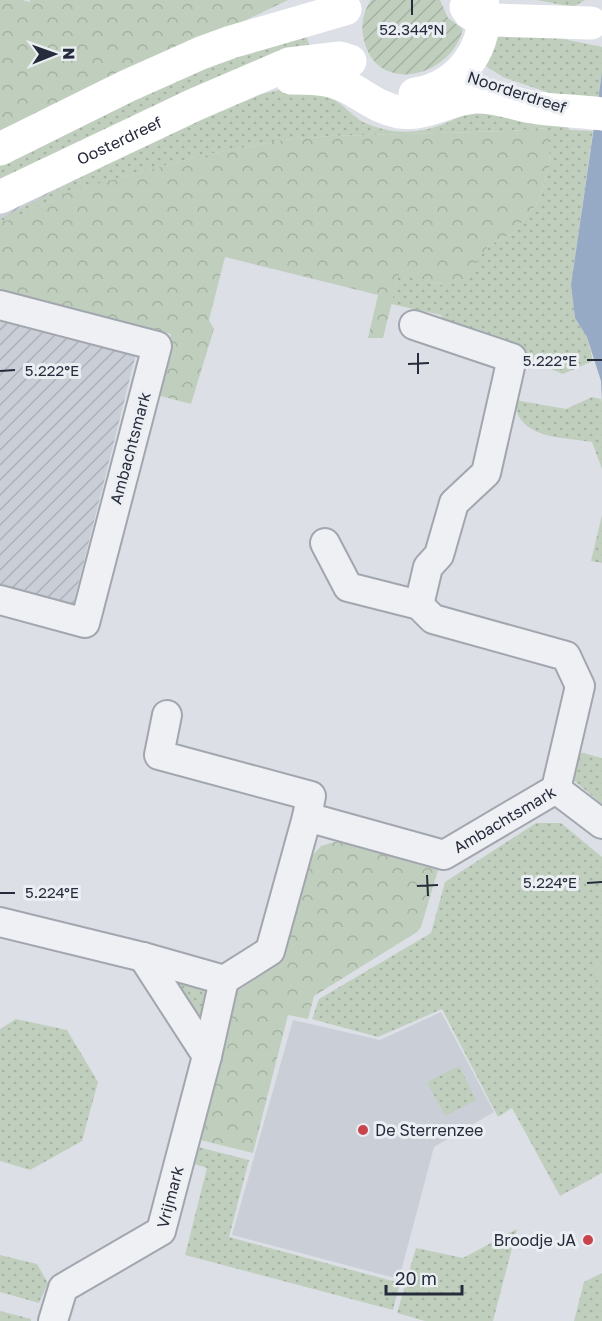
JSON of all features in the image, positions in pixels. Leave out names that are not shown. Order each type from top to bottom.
[{"type":"main road","points":[[0,149],[126,86],[231,42],[313,0]]},
{"type":"main road","points":[[231,42],[346,4],[342,35],[350,61],[367,80],[383,89],[402,94],[427,92],[444,85],[461,86],[479,43],[480,5],[596,25]]},
{"type":"main road","name":"Oosterdreef","points":[[0,197],[240,84],[289,64],[340,58],[350,61]]},
{"type":"main road","name":"Oosterdreef","points":[[240,84],[290,78],[313,78],[344,86],[370,102],[399,112],[430,110],[461,86]]},
{"type":"main road","name":"Noorderdreef","points":[[461,86],[489,98],[539,108],[588,112]]},
{"type":"street","name":"Ambachtsmark","points":[[0,305],[157,346],[85,623],[0,600]]},
{"type":"street","points":[[414,325],[512,358],[486,473],[454,504],[439,555],[428,567],[419,605]]},
{"type":"street","name":"Ambachtsmark","points":[[307,817],[444,855],[556,789],[580,686],[566,656],[433,619],[419,605],[348,586],[325,543]]},
{"type":"street","points":[[0,922],[143,957],[224,980],[270,951],[311,796],[159,755],[167,715]]},
{"type":"street","points":[[556,789],[602,824]]},
{"type":"street","points":[[143,957],[207,1056]]},
{"type":"street","name":"Vrijmark","points":[[53,1321],[63,1288],[161,1232],[207,1056],[224,980]]},
{"type":"shaded area","points":[[97,126],[148,306],[73,605],[0,588],[0,174]]},
{"type":"shaded area","name":"De Sterrenzee","points":[[441,1012],[494,1112],[434,1147],[399,1279],[232,1235],[293,1020],[380,1040]]},
{"type":"green space","points":[[0,0],[30,2],[30,0],[288,0],[0,137]]},
{"type":"green space","points":[[371,0],[440,0],[448,18],[463,29],[455,46],[443,60],[428,69],[412,74],[395,73],[381,67],[369,54],[362,26]]},
{"type":"green space","points":[[537,0],[585,0],[573,7]]},
{"type":"green space","points":[[305,32],[310,48],[232,71],[189,89],[0,182],[0,164],[191,72]]},
{"type":"green space","points":[[488,32],[549,36],[602,47],[602,72],[598,97],[561,97],[503,77],[481,63]]},
{"type":"green space","points":[[283,89],[309,91],[327,96],[337,101],[363,122],[392,131],[420,131],[434,127],[461,116],[473,107],[563,122],[570,130],[593,131],[571,285],[575,318],[587,337],[593,361],[563,374],[528,360],[524,351],[447,332],[441,315],[391,304],[399,273],[442,285],[488,246],[513,233],[538,202],[550,165],[547,128],[331,136],[283,140],[204,155],[71,191],[10,220],[0,222],[0,219],[97,169],[249,97]]},
{"type":"green space","points":[[548,128],[550,165],[538,202],[513,233],[488,246],[463,281],[443,285],[399,274],[383,338],[368,338],[378,295],[225,257],[209,320],[214,329],[191,404],[157,395],[171,334],[0,292],[0,222],[10,220],[71,191],[204,155],[283,140],[331,136]]},
{"type":"green space","points":[[592,397],[601,399],[602,402],[602,469],[592,442],[555,437],[532,429],[517,413],[515,400],[566,409]]},
{"type":"green space","points":[[602,515],[602,563],[591,561]]},
{"type":"green space","points":[[571,750],[602,758],[602,804],[565,773]]},
{"type":"green space","points":[[536,823],[561,823],[602,857],[602,1173],[560,1196],[512,1108],[498,1117],[442,1009],[378,1037],[312,1019],[319,999],[431,933],[445,882]]},
{"type":"green space","points":[[338,841],[438,870],[421,927],[417,932],[314,996],[308,1019],[288,1015],[253,1153],[196,1139],[231,995],[282,962],[312,856],[321,846]]},
{"type":"green space","points":[[602,963],[602,987],[591,972]]},
{"type":"green space","points":[[168,974],[212,986],[201,1034]]},
{"type":"green space","points":[[16,1019],[67,1030],[98,1082],[82,1141],[30,1170],[0,1161],[0,1029]]},
{"type":"green space","points":[[459,1066],[476,1100],[445,1116],[427,1082]]},
{"type":"green space","points":[[194,1146],[249,1160],[229,1237],[400,1283],[393,1310],[185,1255],[207,1168],[188,1162]]},
{"type":"green space","points":[[517,1229],[493,1321],[425,1321],[397,1313],[416,1248],[463,1258]]},
{"type":"green space","points":[[0,1255],[37,1264],[48,1283],[39,1303],[0,1292]]},
{"type":"green space","points":[[602,1273],[602,1321],[574,1321],[584,1282]]},
{"type":"green space","points":[[0,1311],[31,1319],[31,1321],[0,1321]]},
{"type":"water","points":[[602,72],[602,402],[601,381],[587,337],[575,318],[571,285]]},
{"type":"place","name":"De Sterrenzee","points":[[363,1130]]},
{"type":"place","name":"Broodje JA","points":[[588,1240]]}]
